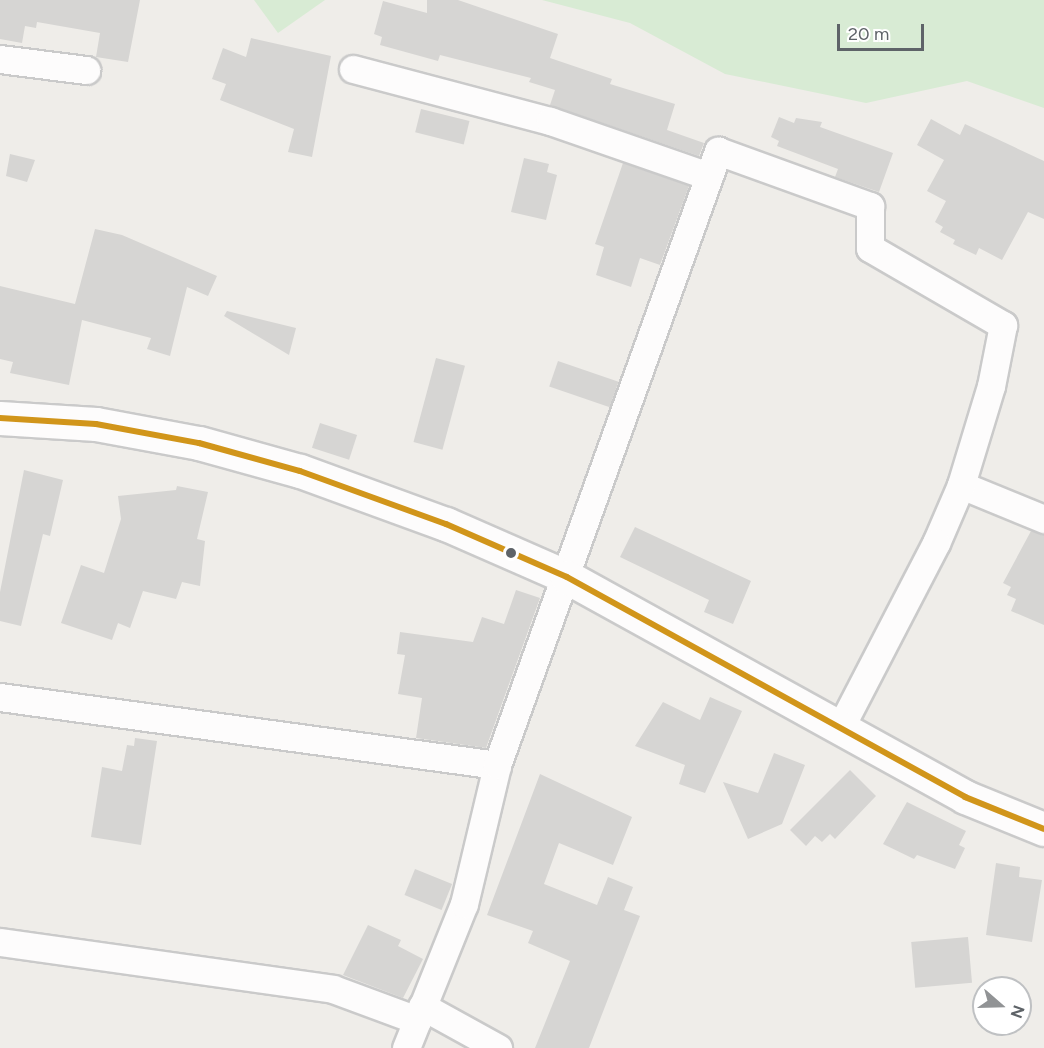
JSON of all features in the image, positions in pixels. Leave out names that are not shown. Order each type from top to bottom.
[{"type":"street","points":[[0,59],[72,60]]},
{"type":"street","points":[[353,69],[550,121],[709,176]]},
{"type":"street","points":[[406,1048],[464,904],[497,765],[567,577],[718,151],[870,206],[870,248],[1003,325],[991,386],[961,485],[936,543],[840,728]]},
{"type":"street","points":[[0,418],[118,428],[199,443],[300,471],[446,524],[567,577],[965,797],[1042,827]]},
{"type":"street","points":[[961,485],[1044,519]]},
{"type":"street","points":[[0,697],[497,765]]},
{"type":"street","points":[[0,942],[333,989],[420,1013],[498,1048]]},
{"type":"green space","points":[[254,0],[325,0],[278,33]]},
{"type":"green space","points":[[542,0],[1044,0],[1044,108],[967,81],[866,103],[725,74],[630,23]]},
{"type":"building","points":[[0,0],[140,0],[128,62],[96,57],[100,33],[37,22],[36,28],[25,26],[22,43],[0,39]]},
{"type":"building","points":[[427,0],[458,0],[558,34],[550,58],[612,79],[610,84],[675,104],[667,130],[704,143],[699,156],[550,105],[555,90],[529,82],[531,78],[440,55],[438,61],[380,45],[382,37],[374,34],[383,1],[427,13]]},
{"type":"building","points":[[251,38],[331,56],[312,157],[288,152],[294,129],[220,100],[226,84],[212,79],[223,48],[246,57]]},
{"type":"building","points":[[421,109],[470,121],[464,144],[415,132]]},
{"type":"building","points":[[779,117],[794,123],[796,118],[822,122],[820,127],[893,153],[879,192],[835,177],[838,169],[777,146],[779,141],[771,137]]},
{"type":"building","points":[[931,119],[960,135],[965,124],[1044,161],[1044,219],[1028,212],[1002,260],[979,248],[976,255],[953,244],[955,240],[940,232],[943,227],[935,222],[946,201],[927,191],[944,160],[917,145]]},
{"type":"building","points":[[10,154],[35,160],[27,182],[6,176]]},
{"type":"building","points":[[524,158],[549,164],[547,172],[557,175],[546,220],[511,212]]},
{"type":"building","points":[[623,163],[689,186],[660,265],[640,258],[631,287],[596,275],[604,247],[595,244]]},
{"type":"building","points":[[95,229],[122,235],[217,276],[208,296],[187,287],[170,356],[147,349],[151,338],[82,320],[69,385],[10,373],[13,362],[0,359],[0,286],[75,304]]},
{"type":"building","points":[[227,311],[296,328],[289,355],[224,316]]},
{"type":"building","points":[[436,358],[465,366],[442,450],[413,442]]},
{"type":"building","points":[[558,361],[619,382],[610,407],[549,387]]},
{"type":"building","points":[[320,423],[357,435],[349,460],[312,448]]},
{"type":"building","points":[[24,470],[63,480],[50,536],[43,534],[21,626],[0,621],[0,592]]},
{"type":"building","points":[[177,486],[208,492],[197,539],[205,541],[200,586],[182,582],[176,599],[143,591],[130,628],[118,623],[112,640],[61,623],[81,565],[104,573],[121,519],[118,496],[176,490]]},
{"type":"building","points":[[635,527],[751,581],[733,624],[704,612],[709,600],[620,557]]},
{"type":"building","points":[[1031,531],[1044,534],[1044,625],[1011,611],[1016,599],[1007,595],[1011,587],[1003,583]]},
{"type":"building","points":[[516,590],[540,598],[486,748],[416,738],[422,698],[398,694],[405,655],[397,654],[400,632],[473,642],[482,617],[504,624]]},
{"type":"building","points":[[710,697],[742,711],[705,793],[679,784],[685,765],[635,746],[663,702],[700,720]]},
{"type":"building","points":[[135,738],[157,741],[141,845],[91,837],[102,767],[122,771],[127,745],[134,746]]},
{"type":"building","points":[[774,753],[805,765],[782,824],[748,839],[723,782],[758,793]]},
{"type":"building","points":[[850,770],[876,796],[835,839],[830,834],[822,842],[815,836],[806,846],[790,830]]},
{"type":"building","points":[[540,774],[632,817],[613,865],[559,843],[544,884],[597,905],[608,877],[633,887],[624,910],[640,916],[589,1048],[535,1048],[570,961],[528,943],[533,931],[487,915]]},
{"type":"building","points":[[907,802],[966,831],[959,845],[965,848],[955,869],[917,855],[914,859],[883,844]]},
{"type":"building","points":[[996,863],[1020,867],[1019,877],[1042,880],[1032,942],[986,935]]},
{"type":"building","points":[[415,869],[452,884],[442,910],[405,895]]},
{"type":"building","points":[[368,925],[401,940],[398,946],[423,959],[403,998],[343,975]]},
{"type":"building","points":[[968,937],[972,983],[915,988],[911,942]]},
{"type":"transit line","points":[[0,418],[96,424],[199,443],[300,471],[446,524],[567,577],[965,797],[1044,829]]}]
